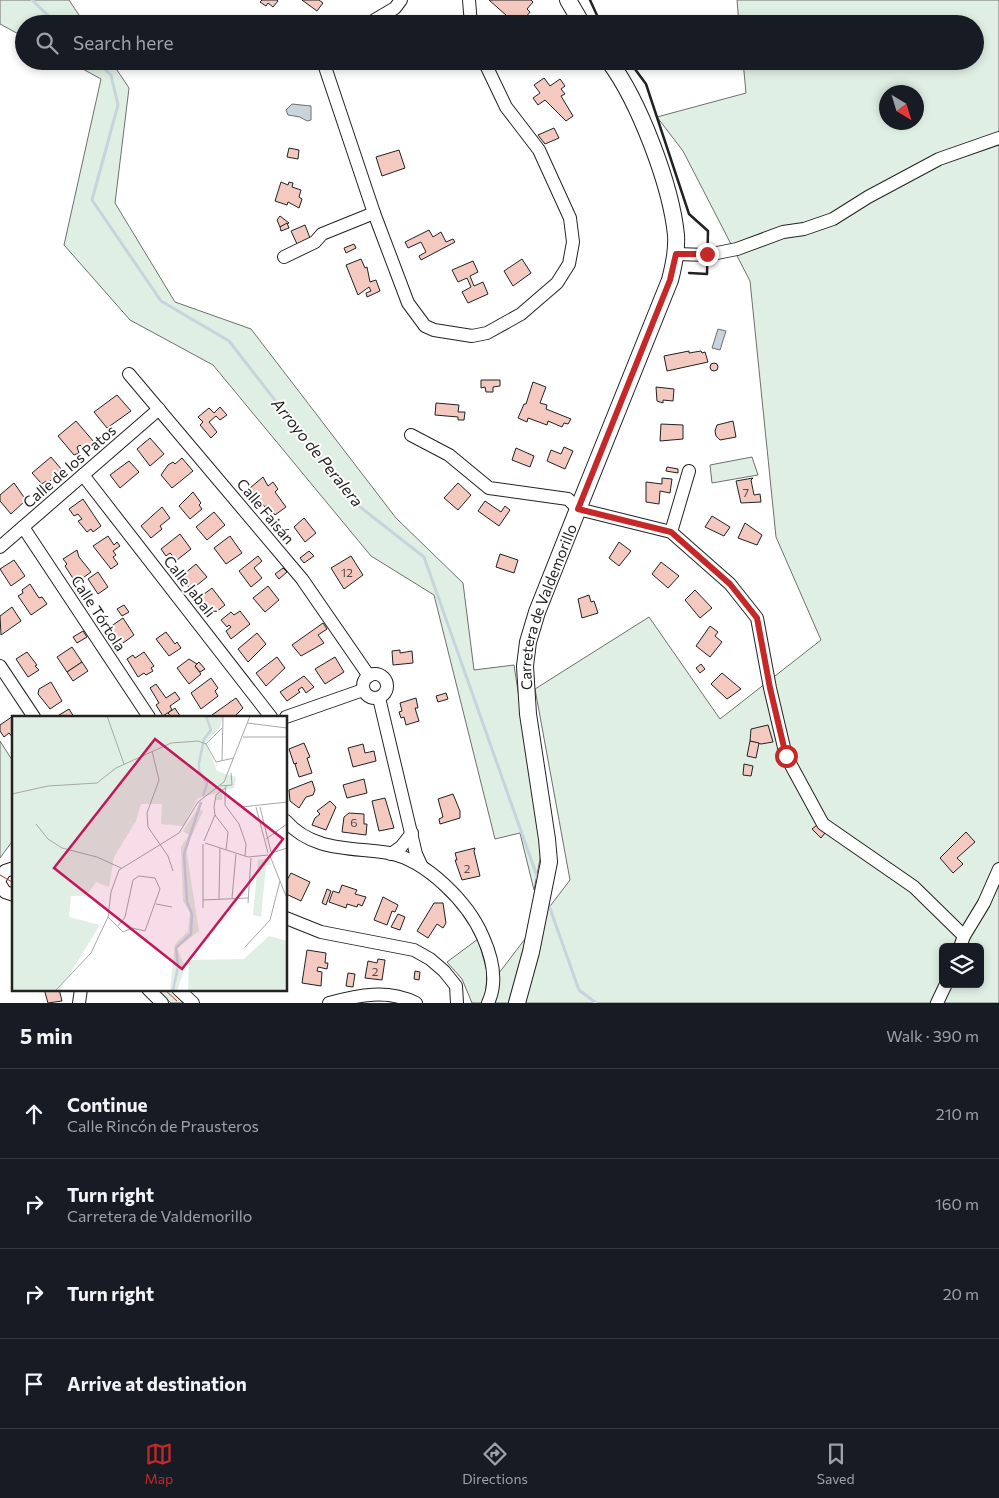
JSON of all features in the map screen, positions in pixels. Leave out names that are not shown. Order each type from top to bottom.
[{"type":"main road","points":[[568,0],[577,15]]},
{"type":"main road","name":"Carretera de Valdemorillo","points":[[517,1003],[531,952],[548,862],[548,838],[528,714],[525,666],[528,642],[578,509],[670,280],[676,254],[672,214],[657,163],[635,102],[615,70]]},
{"type":"street","points":[[383,15],[395,8],[401,0]]},
{"type":"street","points":[[470,0],[470,15]]},
{"type":"street","points":[[326,70],[374,213],[408,303],[424,326],[434,330],[472,336],[486,333],[521,314],[557,283],[569,264],[573,242],[570,218],[539,150],[506,107],[488,70]]},
{"type":"street","points":[[676,254],[707,254],[737,249],[784,232],[804,229],[833,220],[868,197],[938,159],[999,138]]},
{"type":"street","points":[[284,257],[314,242],[322,234],[374,213]]},
{"type":"street","name":"Calle Faisán","points":[[129,374],[302,579],[369,676]]},
{"type":"street","name":"Calle de los Patos","points":[[0,547],[159,409]]},
{"type":"street","points":[[411,435],[449,455],[490,488],[568,499],[578,509],[671,532],[730,584],[757,618],[770,688],[786,756],[823,824],[914,887],[962,941],[984,903],[999,869]]},
{"type":"street","points":[[671,532],[689,471]]},
{"type":"street","name":"Calle Jabalí","points":[[83,475],[270,716]]},
{"type":"street","name":"Calle Tórtola","points":[[23,527],[147,716]]},
{"type":"street","points":[[0,666],[33,716]]},
{"type":"street","points":[[379,674],[387,681],[387,692],[379,698],[369,697],[363,690],[363,685],[369,676],[379,674]]},
{"type":"street","points":[[288,717],[363,690]]},
{"type":"street","points":[[379,698],[421,865]]},
{"type":"street","points":[[288,823],[296,832],[316,844],[391,854],[421,865],[458,899],[481,931],[492,961],[494,978],[488,1003]]},
{"type":"street","points":[[391,854],[401,848],[412,833]]},
{"type":"street","points":[[3,886],[5,871],[12,869]]},
{"type":"street","points":[[288,919],[321,932],[414,950],[430,959],[444,971],[456,986],[457,1003]]},
{"type":"street","points":[[937,1003],[944,988]]},
{"type":"street","points":[[150,991],[162,1003]]},
{"type":"street","points":[[180,991],[193,1003]]},
{"type":"street","points":[[329,1003],[357,996],[387,994],[404,997],[416,1003]]},
{"type":"green space","points":[[0,0],[69,0],[79,15],[15,15],[15,32],[0,24]]},
{"type":"green space","points":[[737,0],[999,0],[999,1003],[472,1003],[462,979],[447,962],[478,939],[487,971],[486,990],[570,880],[535,689],[649,617],[720,719],[821,640],[776,537],[750,281],[683,151],[657,117],[746,93],[744,70],[984,70],[984,15],[738,15]]},
{"type":"green space","points":[[84,70],[117,70],[129,88],[115,203],[175,302],[251,329],[396,518],[463,583],[474,670],[514,665],[542,849],[534,890],[520,833],[495,839],[434,595],[371,556],[213,365],[130,320],[64,245],[101,79]]},
{"type":"green space","points":[[752,457],[758,475],[712,483],[710,465]]},
{"type":"green space","points":[[0,741],[12,760],[12,842],[0,858]]},
{"type":"green space","points":[[158,991],[172,991],[185,1003],[171,1003]]},
{"type":"shaded area","points":[[292,104],[311,106],[311,120],[307,121],[300,117],[288,115],[286,110]]},
{"type":"shaded area","points":[[718,329],[726,331],[720,350],[712,348]]},
{"type":"building","points":[[262,0],[278,1],[273,7],[268,3],[266,6],[260,2]]},
{"type":"building","points":[[302,0],[319,0],[323,3],[317,11]]},
{"type":"building","points":[[489,0],[531,0],[533,2],[527,9],[530,12],[528,15],[506,15]]},
{"type":"building","points":[[544,78],[550,86],[560,79],[565,86],[561,89],[565,94],[561,96],[573,116],[566,121],[545,100],[538,105],[533,98],[540,93],[534,85]]},
{"type":"building","points":[[554,128],[559,138],[545,144],[538,135]]},
{"type":"building","points":[[289,148],[299,150],[298,159],[287,157]]},
{"type":"building","points":[[399,150],[405,168],[382,176],[376,157]]},
{"type":"building","points":[[281,182],[288,185],[289,182],[293,183],[292,187],[301,190],[299,197],[302,199],[299,208],[288,202],[287,205],[275,201]]},
{"type":"building","points":[[280,216],[289,223],[280,227],[277,220]]},
{"type":"building","points":[[287,223],[289,228],[281,231],[280,227]]},
{"type":"building","points":[[305,225],[310,238],[297,244],[291,231]]},
{"type":"building","points":[[429,230],[433,237],[441,232],[446,242],[453,239],[455,242],[421,260],[419,256],[426,252],[421,242],[408,248],[405,242]]},
{"type":"building","points":[[354,244],[356,248],[346,253],[344,248]]},
{"type":"building","points":[[361,259],[365,268],[367,267],[370,282],[376,280],[380,291],[367,297],[366,293],[371,291],[369,287],[358,295],[346,265]]},
{"type":"building","points":[[522,259],[531,273],[513,286],[504,271]]},
{"type":"building","points":[[473,261],[478,272],[470,276],[474,286],[483,282],[488,294],[468,303],[462,292],[471,287],[467,278],[458,282],[452,270]]},
{"type":"building","points":[[689,351],[689,353],[705,352],[708,362],[667,371],[664,356]]},
{"type":"building","points":[[714,363],[718,367],[714,371],[710,367]]},
{"type":"building","points":[[481,380],[500,380],[500,386],[493,387],[493,392],[486,392],[485,387],[481,388]]},
{"type":"building","points":[[533,382],[546,387],[540,403],[547,405],[546,409],[571,419],[568,424],[564,423],[562,427],[548,421],[547,425],[528,418],[527,422],[518,418],[524,404],[526,404]]},
{"type":"building","points":[[656,387],[674,389],[673,401],[663,400],[663,403],[657,401]]},
{"type":"building","points":[[117,395],[131,411],[107,428],[94,412]]},
{"type":"building","points":[[436,403],[459,405],[458,412],[465,412],[464,420],[458,420],[458,417],[435,415]]},
{"type":"building","points":[[220,407],[227,415],[220,420],[216,416],[209,422],[217,432],[211,438],[200,425],[203,422],[198,417],[209,408],[214,413]]},
{"type":"building","points":[[76,421],[94,442],[85,450],[80,445],[77,447],[79,453],[74,455],[58,436]]},
{"type":"building","points":[[733,421],[736,437],[720,440],[716,436],[715,431],[717,425]]},
{"type":"building","points":[[661,424],[683,425],[683,439],[660,441]]},
{"type":"building","points":[[150,438],[164,454],[150,466],[137,449]]},
{"type":"building","points":[[564,447],[573,451],[565,469],[547,461],[551,450],[561,454]]},
{"type":"building","points":[[516,448],[534,456],[530,467],[512,460]]},
{"type":"building","points":[[51,457],[62,470],[48,483],[46,481],[42,484],[32,473]]},
{"type":"building","points":[[182,458],[193,471],[172,488],[161,475],[168,465],[173,462],[175,464]]},
{"type":"building","points":[[129,461],[139,472],[120,488],[110,475]]},
{"type":"building","points":[[667,467],[678,469],[678,473],[666,471]]},
{"type":"building","points":[[263,477],[268,486],[273,482],[278,489],[275,492],[286,507],[275,515],[267,505],[265,507],[250,488]]},
{"type":"building","points":[[662,478],[672,479],[670,493],[660,491],[659,504],[646,502],[646,482],[662,484]]},
{"type":"building","points":[[753,478],[751,480],[754,495],[760,494],[761,502],[741,503],[736,481]]},
{"type":"building","points":[[14,483],[26,500],[11,514],[0,501],[0,495]]},
{"type":"building","points":[[458,483],[471,495],[458,510],[444,498]]},
{"type":"building","points":[[193,492],[201,503],[199,505],[202,509],[190,519],[179,506]]},
{"type":"building","points":[[83,499],[101,526],[93,532],[91,529],[87,532],[78,521],[82,519],[78,514],[74,516],[69,509]]},
{"type":"building","points":[[485,501],[501,512],[505,506],[510,510],[499,526],[478,511]]},
{"type":"building","points":[[162,507],[170,518],[160,526],[162,529],[151,538],[141,526]]},
{"type":"building","points":[[214,512],[225,525],[207,540],[196,527]]},
{"type":"building","points":[[712,516],[730,527],[724,536],[705,527]]},
{"type":"building","points":[[304,518],[316,533],[305,542],[294,527]]},
{"type":"building","points":[[745,523],[762,535],[757,545],[738,538]]},
{"type":"building","points":[[180,534],[191,549],[177,560],[170,553],[166,556],[161,549]]},
{"type":"building","points":[[108,536],[114,545],[117,542],[120,546],[113,551],[116,555],[113,557],[118,564],[111,569],[93,546]]},
{"type":"building","points":[[230,536],[242,553],[226,564],[214,548]]},
{"type":"building","points":[[619,542],[631,551],[619,566],[609,558]]},
{"type":"building","points":[[77,550],[79,557],[91,572],[76,583],[65,566],[67,564],[63,559]]},
{"type":"building","points":[[309,551],[314,556],[304,563],[300,558]]},
{"type":"building","points":[[500,554],[518,560],[514,573],[496,567]]},
{"type":"building","points":[[258,556],[262,561],[254,568],[262,578],[251,587],[239,571]]},
{"type":"building","points":[[351,556],[363,575],[344,589],[331,568]]},
{"type":"building","points":[[14,560],[25,576],[11,586],[0,569]]},
{"type":"building","points":[[661,562],[679,576],[668,588],[652,574]]},
{"type":"building","points":[[196,564],[207,577],[191,590],[184,581],[187,579],[184,574]]},
{"type":"building","points":[[283,568],[287,572],[279,579],[275,574]]},
{"type":"building","points":[[98,572],[108,587],[98,594],[88,579]]},
{"type":"building","points":[[30,584],[39,598],[42,597],[47,604],[31,615],[18,596]]},
{"type":"building","points":[[268,586],[279,600],[265,612],[253,598]]},
{"type":"building","points":[[212,588],[225,605],[211,616],[199,598]]},
{"type":"building","points":[[695,590],[712,608],[700,618],[685,600]]},
{"type":"building","points":[[589,595],[591,602],[594,601],[598,613],[582,618],[578,599]]},
{"type":"building","points":[[124,605],[129,612],[122,616],[117,609]]},
{"type":"building","points":[[12,607],[21,621],[1,635],[0,616]]},
{"type":"building","points":[[240,611],[250,624],[231,639],[226,631],[231,627],[229,625],[227,627],[221,620],[231,612],[234,615]]},
{"type":"building","points":[[123,618],[134,635],[119,646],[115,644],[107,629]]},
{"type":"building","points":[[323,623],[327,629],[318,635],[324,643],[301,656],[292,645]]},
{"type":"building","points":[[710,626],[718,632],[715,636],[722,642],[710,657],[696,646]]},
{"type":"building","points":[[83,631],[87,637],[77,643],[73,637]]},
{"type":"building","points":[[166,632],[175,644],[177,642],[181,648],[169,656],[156,639]]},
{"type":"building","points":[[257,633],[266,644],[248,662],[238,649]]},
{"type":"building","points":[[72,647],[82,662],[67,672],[57,657]]},
{"type":"building","points":[[400,650],[400,653],[412,651],[413,663],[393,665],[392,651]]},
{"type":"building","points":[[27,652],[39,670],[28,677],[16,659]]},
{"type":"building","points":[[144,652],[154,666],[151,668],[153,671],[138,677],[127,659],[133,655],[135,658]]},
{"type":"building","points":[[277,657],[285,668],[266,686],[256,673]]},
{"type":"building","points":[[335,657],[344,672],[325,684],[315,669]]},
{"type":"building","points":[[189,659],[197,664],[195,666],[201,674],[189,684],[177,668]]},
{"type":"building","points":[[82,662],[88,671],[73,681],[67,672]]},
{"type":"building","points":[[199,662],[205,669],[200,672],[195,666]]},
{"type":"building","points":[[701,664],[705,669],[700,673],[696,668]]},
{"type":"building","points":[[722,673],[741,689],[727,699],[711,684]]},
{"type":"building","points":[[304,676],[314,687],[306,693],[302,687],[298,690],[300,692],[287,701],[280,692]]},
{"type":"building","points":[[211,678],[218,688],[215,691],[218,696],[201,709],[191,693]]},
{"type":"building","points":[[51,682],[62,701],[50,709],[38,694],[39,689]]},
{"type":"building","points":[[156,684],[166,698],[175,692],[180,699],[170,706],[172,710],[163,716],[156,705],[159,703],[150,688]]},
{"type":"building","points":[[446,693],[448,699],[438,702],[436,696]]},
{"type":"building","points":[[236,698],[243,708],[235,716],[212,715]]},
{"type":"building","points":[[416,698],[418,708],[415,708],[419,721],[406,725],[404,717],[401,718],[399,712],[402,711],[400,703]]},
{"type":"building","points":[[175,708],[180,716],[170,716],[168,713]]},
{"type":"building","points":[[69,709],[73,716],[58,716]]},
{"type":"building","points":[[12,717],[12,737],[9,733],[4,737],[0,731],[0,725]]},
{"type":"building","points":[[768,725],[773,742],[761,744],[750,741],[751,729]]},
{"type":"building","points":[[750,741],[759,743],[756,758],[747,756]]},
{"type":"building","points":[[304,743],[310,757],[307,758],[312,773],[299,777],[295,764],[297,763],[294,764],[289,749]]},
{"type":"building","points":[[363,744],[365,753],[374,751],[376,761],[353,767],[348,748]]},
{"type":"building","points":[[744,764],[753,766],[751,776],[743,775]]},
{"type":"building","points":[[364,779],[367,793],[347,798],[343,785]]},
{"type":"building","points":[[312,781],[315,790],[313,795],[306,797],[299,808],[290,801],[289,790]]},
{"type":"building","points":[[453,794],[460,811],[460,818],[440,824],[439,819],[443,817],[438,799]]},
{"type":"building","points":[[385,798],[394,828],[379,831],[372,801]]},
{"type":"building","points":[[330,801],[336,807],[326,830],[312,825],[315,818],[320,814],[317,811]]},
{"type":"building","points":[[349,813],[364,814],[364,824],[367,824],[366,835],[342,832],[344,817]]},
{"type":"building","points":[[817,825],[825,833],[821,838],[812,829]]},
{"type":"building","points":[[966,832],[975,842],[957,858],[963,864],[953,873],[940,858]]},
{"type":"building","points":[[475,848],[474,851],[480,876],[462,880],[455,860],[457,860],[455,853]]},
{"type":"building","points":[[291,873],[310,882],[301,901],[288,895],[288,878]]},
{"type":"building","points":[[342,885],[357,890],[355,894],[366,897],[362,906],[358,904],[357,907],[347,904],[346,908],[329,902],[333,891],[339,893]]},
{"type":"building","points":[[327,889],[331,891],[326,905],[322,903]]},
{"type":"building","points":[[383,897],[398,905],[395,912],[392,911],[387,925],[374,920]]},
{"type":"building","points":[[434,903],[443,903],[446,923],[443,928],[437,924],[428,938],[417,931]]},
{"type":"building","points":[[398,914],[405,917],[400,930],[391,927]]},
{"type":"building","points":[[307,950],[326,953],[325,963],[328,963],[327,969],[318,967],[317,971],[322,972],[321,986],[302,983]]},
{"type":"building","points":[[378,959],[385,960],[382,980],[365,978],[368,961],[377,963]]},
{"type":"building","points":[[415,971],[420,972],[419,980],[414,979]]},
{"type":"building","points":[[348,973],[355,974],[353,987],[346,986]]},
{"type":"building","points":[[45,991],[60,991],[62,1001],[48,1003]]},
{"type":"waterway","name":"Arroyo de Peralera","points":[[32,0],[48,15]]},
{"type":"waterway","name":"Arroyo de Peralera","points":[[106,70],[111,75],[118,105],[92,200],[161,301],[229,341],[355,503],[424,557],[538,879]]},
{"type":"waterway","points":[[548,903],[579,990],[596,1003]]},
{"type":"wall","points":[[590,0],[597,15]]},
{"type":"wall","points":[[636,70],[646,84],[689,214],[708,231],[707,274],[689,273]]},
{"type":"power","points":[[0,875],[12,882]]},
{"type":"power","points":[[166,991],[179,1003]]},
{"type":"route","points":[[707,254],[676,254],[670,280],[578,509],[671,532],[730,584],[757,618],[770,688],[786,756]]}]
